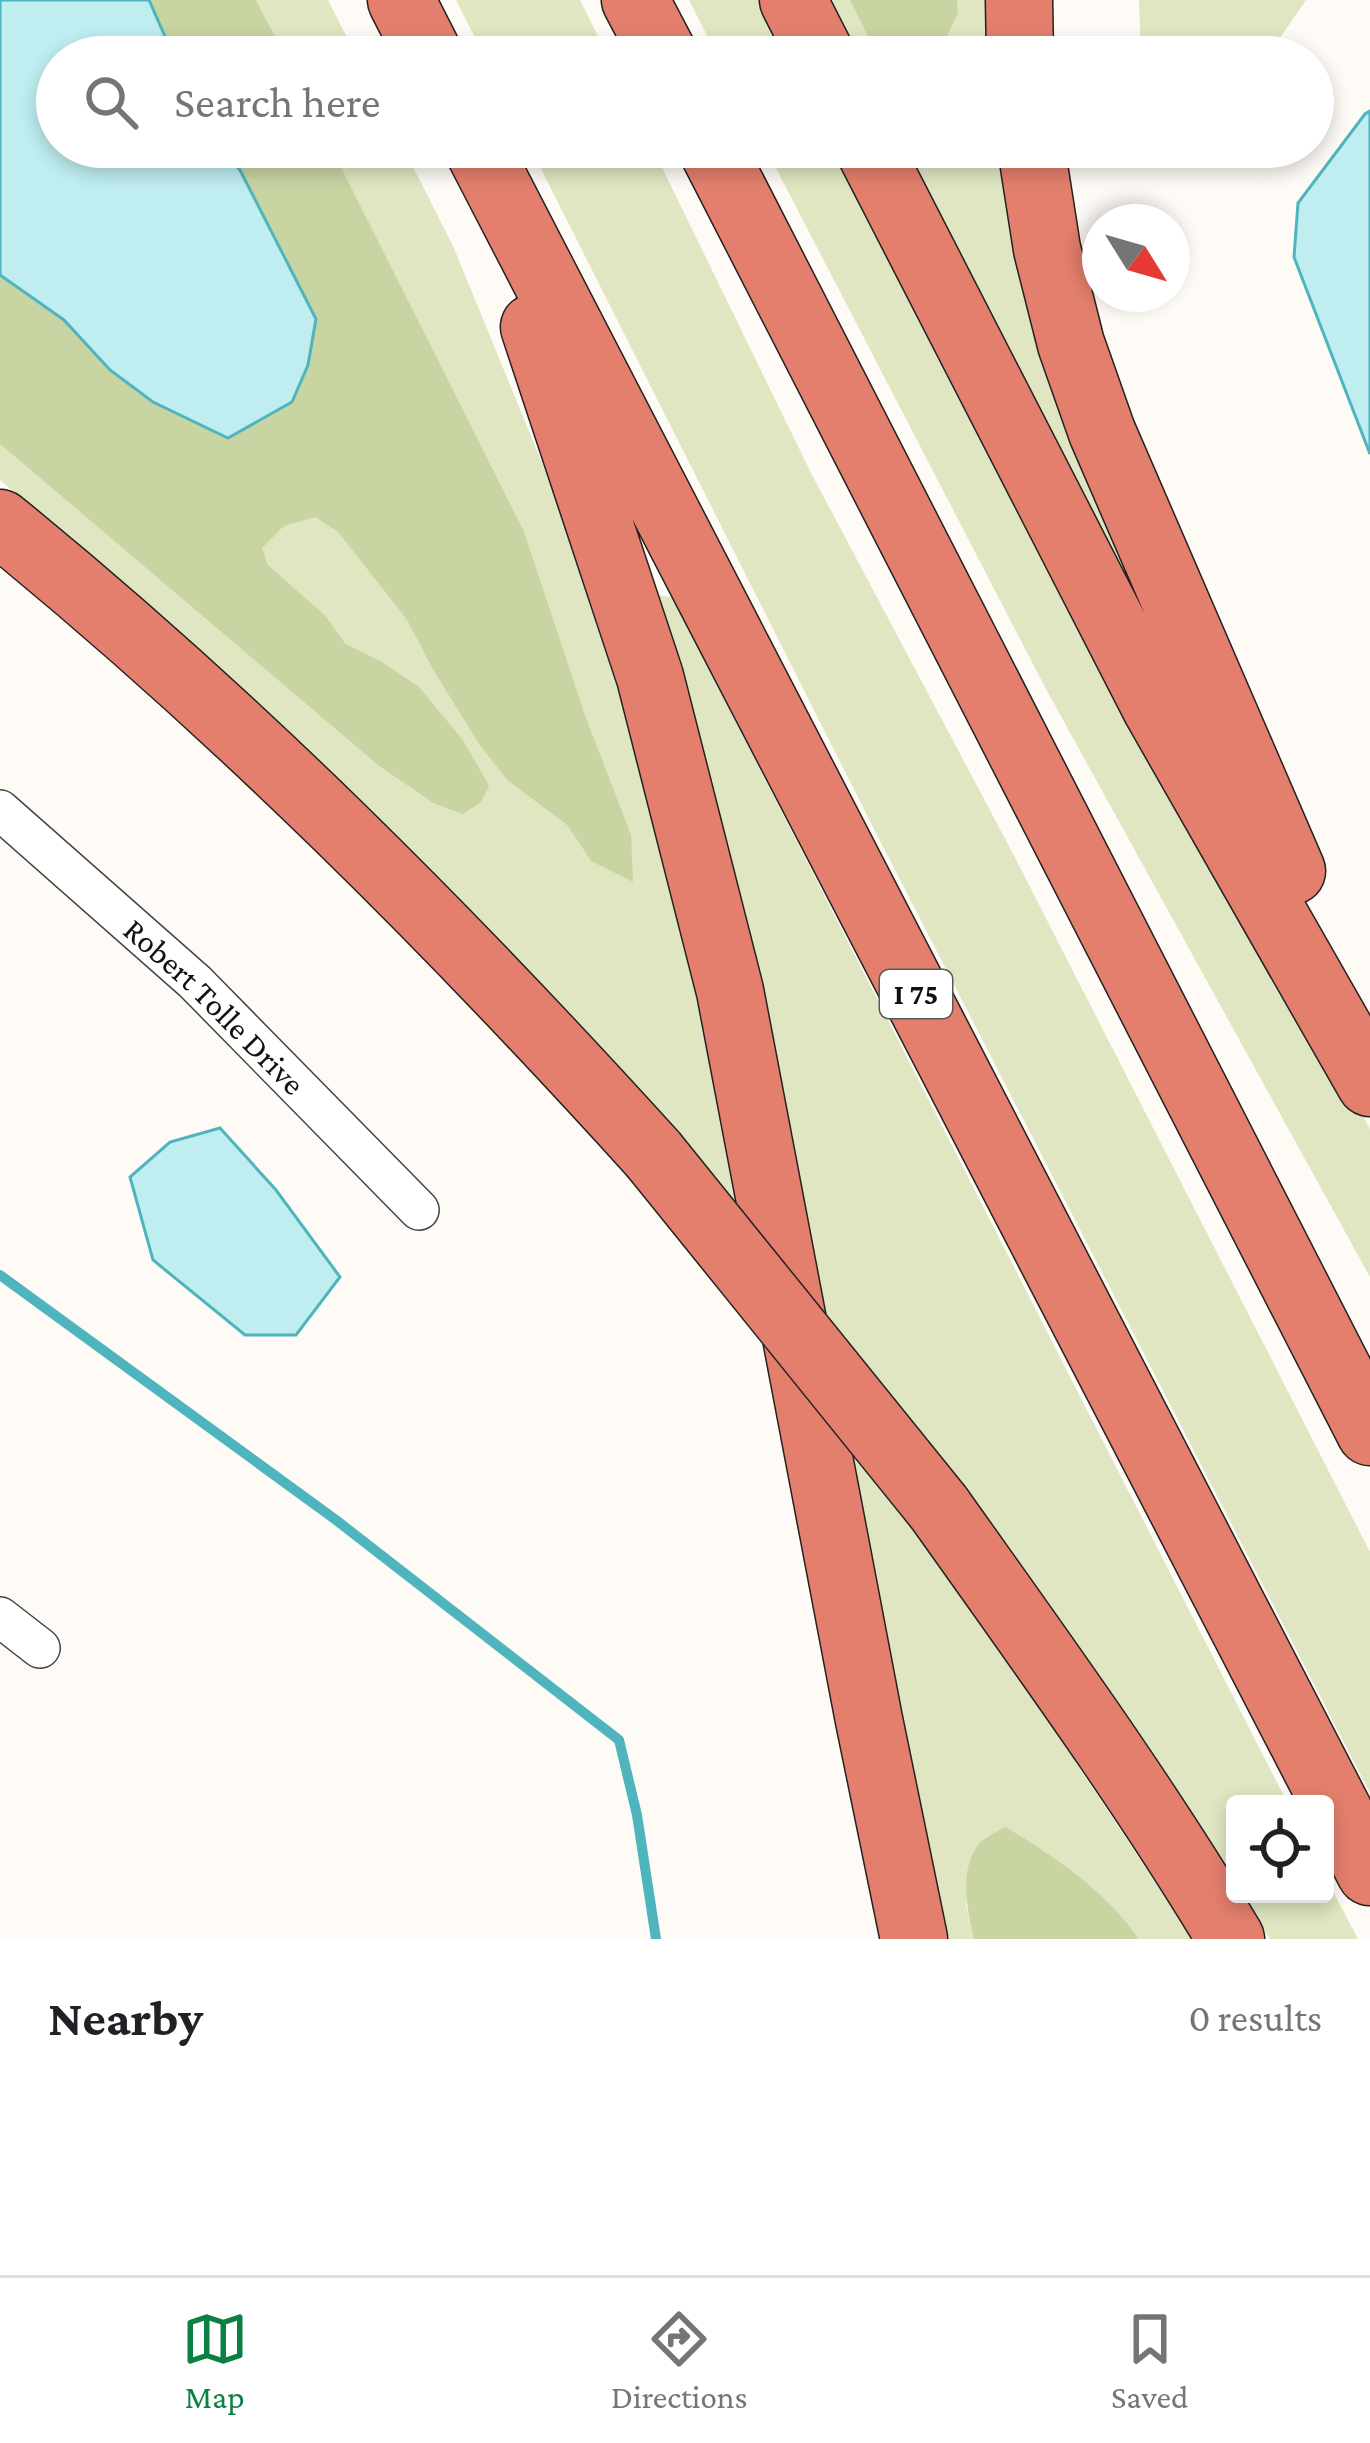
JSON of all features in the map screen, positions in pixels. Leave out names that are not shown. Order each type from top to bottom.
[{"type":"highway","points":[[401,0],[419,36]]},
{"type":"highway","points":[[635,0],[653,36]]},
{"type":"highway","points":[[793,0],[811,36]]},
{"type":"highway","points":[[1019,0],[1020,36]]},
{"type":"highway","points":[[483,168],[650,677],[730,991],[914,1939]]},
{"type":"highway","name":"I 75","points":[[487,168],[1370,1872]]},
{"type":"highway","points":[[722,168],[1370,1432]]},
{"type":"highway","points":[[879,168],[1156,708],[1370,1084]]},
{"type":"highway","points":[[1034,168],[1047,249],[1102,432],[1370,1051]]},
{"type":"highway","points":[[0,523],[316,802],[542,1031],[652,1154],[939,1508],[1093,1727],[1231,1939]]},
{"type":"highway","points":[[1030,767],[1370,1340]]},
{"type":"street","name":"Robert Tolle Drive","points":[[0,810],[195,982],[419,1210]]},
{"type":"street","points":[[0,1617],[40,1648]]},
{"type":"green space","points":[[149,0],[256,0],[275,36],[165,36]]},
{"type":"green space","points":[[256,0],[328,0],[346,36],[275,36]]},
{"type":"green space","points":[[456,0],[580,0],[598,36],[474,36]]},
{"type":"green space","points":[[689,0],[781,0],[799,36],[707,36]]},
{"type":"green space","points":[[817,0],[850,0],[868,36],[835,36]]},
{"type":"green space","points":[[850,0],[957,0],[958,13],[947,36],[868,36]]},
{"type":"green space","points":[[957,0],[1006,0],[1007,36],[947,36],[958,13]]},
{"type":"green space","points":[[1139,0],[1306,0],[1281,36],[1140,36]]},
{"type":"green space","points":[[342,168],[414,168],[453,246],[581,558],[692,936],[742,1210],[570,1013],[388,828],[197,651],[0,480],[0,444],[379,766],[433,803],[379,660],[346,644],[325,615],[268,565],[261,547],[284,526],[315,516],[338,532],[407,620],[431,666],[508,781],[567,825],[591,861],[631,834],[585,715],[524,531]]},
{"type":"green space","points":[[342,168],[524,531],[585,715],[631,834],[633,882],[591,861],[567,825],[508,781],[479,744],[407,620],[338,532],[315,517],[284,526],[262,548],[268,565],[325,615],[346,644],[419,687],[463,740],[489,786],[481,802],[463,814],[433,803],[379,766],[0,444],[0,275],[64,320],[110,370],[152,402],[227,438],[259,419],[289,264],[240,170]]},
{"type":"green space","points":[[541,168],[662,168],[811,473],[1010,848],[1370,1552],[1370,1793]]},
{"type":"green space","points":[[776,168],[867,168],[1370,1129],[1370,1277],[1046,689]]},
{"type":"green space","points":[[902,168],[1025,168],[1253,816]]},
{"type":"green space","points":[[656,595],[672,597],[1283,1795],[1226,1795],[1226,1869],[1092,1668],[941,1459],[984,1625],[1193,1939],[1139,1939],[1096,1891],[1006,1827],[966,1904],[974,1939],[938,1939]]},
{"type":"green space","points":[[1006,1827],[1096,1891],[1139,1939],[974,1939],[967,1902],[969,1865],[980,1843]]},
{"type":"green space","points":[[1334,1893],[1358,1939],[1270,1939],[1248,1903],[1334,1903]]},
{"type":"water","points":[[0,0],[149,0],[165,36],[36,36],[36,168],[238,168],[316,319],[308,365],[292,402],[228,438],[153,402],[110,370],[64,320],[0,275]]},
{"type":"water","points":[[1370,111],[1370,454],[1294,257],[1298,203],[1324,168],[1334,168],[1334,155]]},
{"type":"water","points":[[220,1128],[276,1190],[340,1277],[296,1335],[245,1335],[153,1260],[130,1177],[170,1142]]},
{"type":"waterway","points":[[0,1275],[336,1520],[619,1740],[637,1815],[656,1939]]}]
